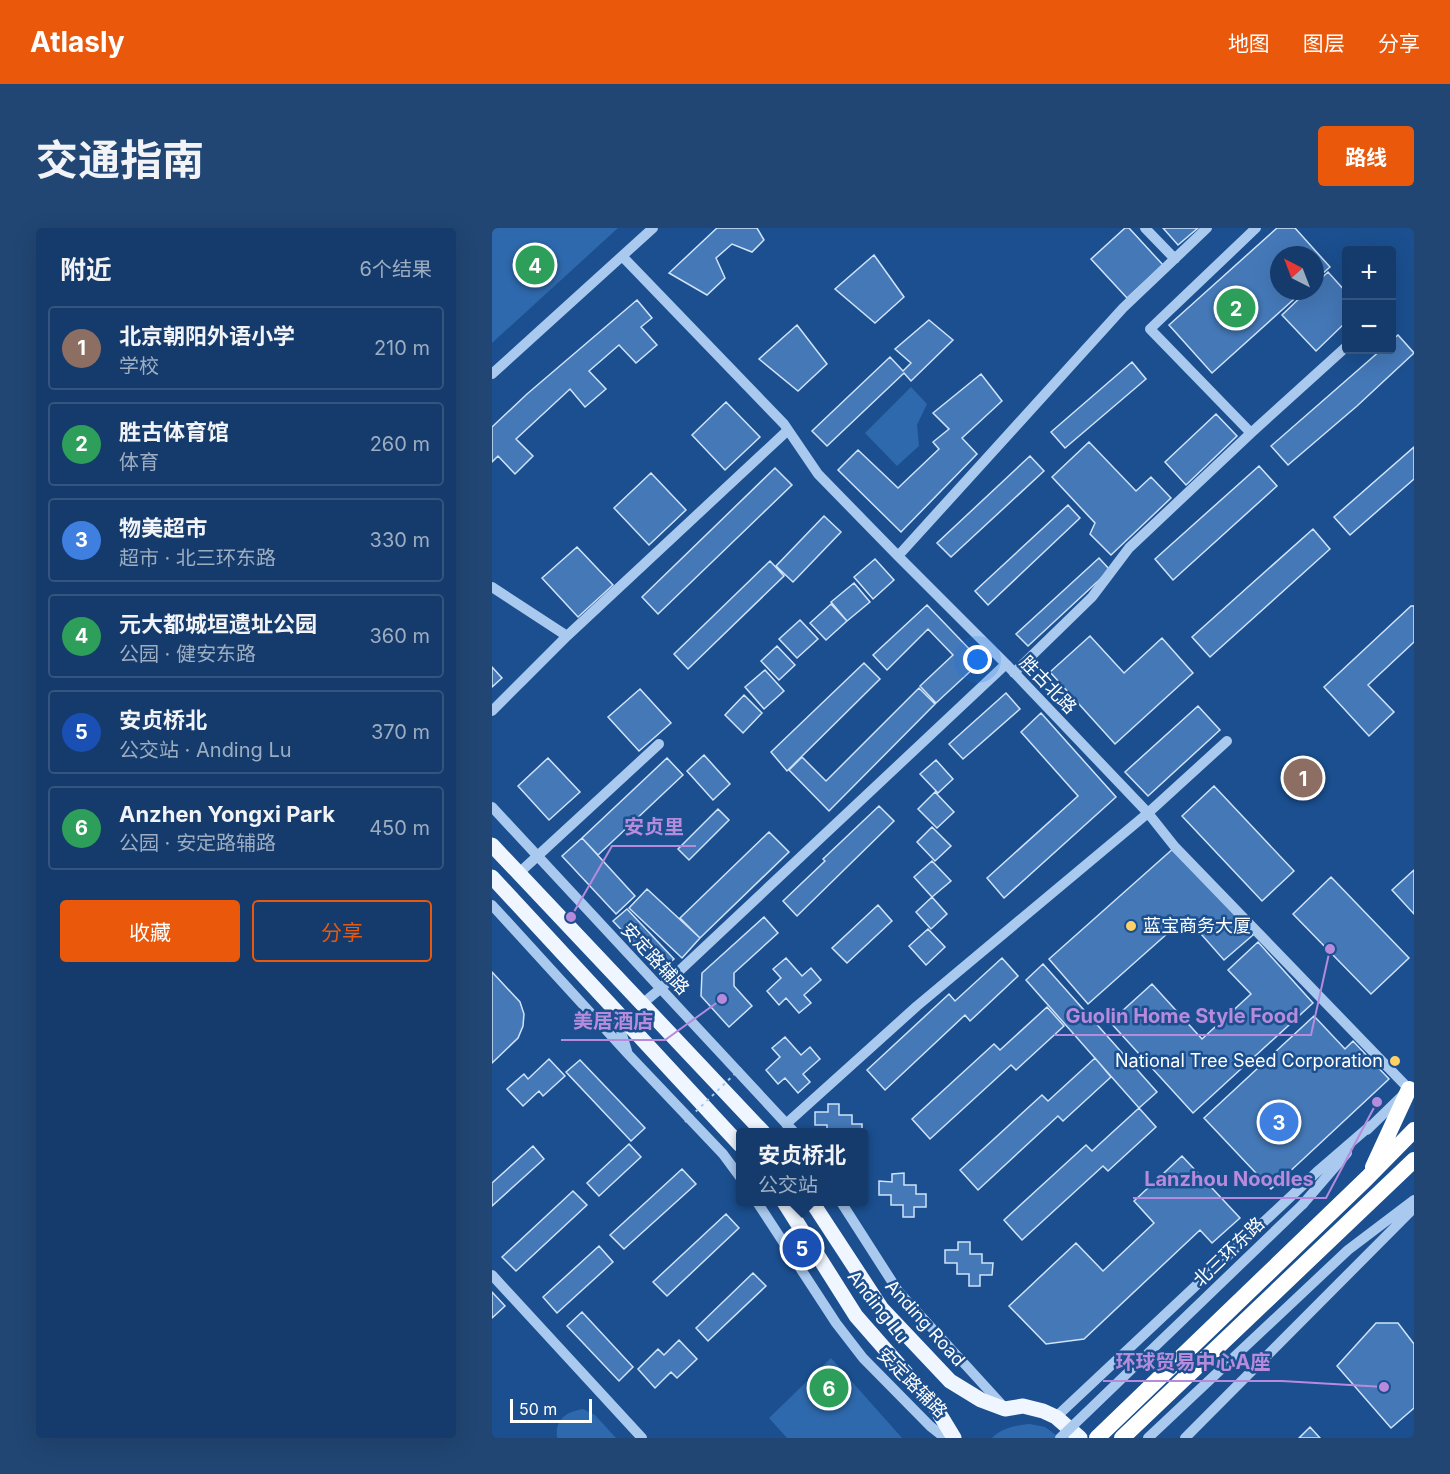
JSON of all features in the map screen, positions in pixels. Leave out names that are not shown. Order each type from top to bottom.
[{"type":"highway","points":[[1367,1178],[1412,1086]]},
{"type":"highway","points":[[1097,1438],[1414,1130]]},
{"type":"highway","points":[[1122,1438],[1414,1160]]},
{"type":"main road","points":[[492,844],[759,1128]]},
{"type":"main road","points":[[492,877],[736,1140]]},
{"type":"main road","name":"Anding Lu","points":[[787,1206],[856,1316],[918,1385],[950,1435]]},
{"type":"main road","name":"Anding Road","points":[[815,1206],[882,1309],[950,1381],[981,1400],[1005,1409]]},
{"type":"main road","points":[[1005,1409],[1023,1406],[1043,1411],[1056,1417],[1080,1438]]},
{"type":"street","points":[[492,374],[653,228]]},
{"type":"street","points":[[1145,228],[1175,259]]},
{"type":"street","points":[[898,556],[1123,308],[1207,228]]},
{"type":"street","points":[[1251,433],[1150,329],[1256,228]]},
{"type":"street","points":[[622,256],[788,430],[818,474],[1010,668],[1092,597],[1129,548],[1342,351]]},
{"type":"street","points":[[492,711],[567,636],[788,430]]},
{"type":"street","points":[[492,587],[567,636]]},
{"type":"street","name":"胜古北路","points":[[642,1004],[1010,668],[1148,813],[1175,847],[1412,1086]]},
{"type":"street","points":[[790,1128],[917,1006],[1148,813],[1227,741]]},
{"type":"street","points":[[519,873],[659,744]]},
{"type":"street","name":"安定路辅路","points":[[492,807],[790,1128]]},
{"type":"street","points":[[492,905],[736,1171]]},
{"type":"street","points":[[615,1011],[628,1054]]},
{"type":"street","name":"北三环东路","points":[[1060,1438],[1303,1203],[1370,1126],[1412,1086]]},
{"type":"street","points":[[1056,1417],[1319,1170],[1370,1126]]},
{"type":"street","points":[[1148,1438],[1348,1250],[1414,1200]]},
{"type":"street","name":"安定路辅路","points":[[760,1206],[836,1323],[856,1349],[930,1426],[950,1435]]},
{"type":"street","points":[[844,1206],[897,1291],[1005,1409]]},
{"type":"street","points":[[1185,1438],[1414,1208]]},
{"type":"street","points":[[492,1275],[642,1438]]},
{"type":"path","points":[[685,1122],[744,1065]]},
{"type":"shaded area","points":[[492,228],[618,228],[492,343]]},
{"type":"shaded area","points":[[911,387],[927,404],[917,425],[919,446],[897,466],[865,433]]},
{"type":"shaded area","points":[[831,1358],[902,1438],[787,1438],[769,1418]]},
{"type":"shaded area","points":[[583,1409],[595,1415],[616,1438],[557,1438],[558,1426],[563,1417]]},
{"type":"shaded area","points":[[1030,1424],[1045,1427],[1060,1438],[992,1438],[1005,1429]]},
{"type":"building","points":[[717,228],[757,228],[764,240],[752,252],[732,244],[716,258],[725,278],[707,295],[669,273]]},
{"type":"building","points":[[1125,228],[1129,228],[1163,265],[1127,298],[1091,259]]},
{"type":"building","points":[[1163,228],[1198,228],[1178,245]]},
{"type":"building","points":[[1277,228],[1295,228],[1311,246],[1270,246],[1270,300],[1293,300],[1212,373],[1169,325]]},
{"type":"building","points":[[874,255],[904,297],[875,323],[835,289]]},
{"type":"building","points":[[1324,260],[1330,267],[1324,272]]},
{"type":"building","points":[[1328,272],[1342,288],[1342,326],[1316,351],[1282,315],[1298,300],[1324,300],[1324,276]]},
{"type":"building","points":[[637,300],[652,318],[641,327],[657,345],[636,363],[619,345],[589,371],[606,389],[585,407],[570,389],[516,439],[533,456],[515,474],[498,456],[492,462],[492,427]]},
{"type":"building","points":[[929,320],[953,340],[911,381],[904,373],[827,446],[812,431],[890,357],[903,371],[911,363],[895,349]]},
{"type":"building","points":[[797,325],[827,364],[798,391],[759,359]]},
{"type":"building","points":[[1398,335],[1414,353],[1288,465],[1271,446],[1376,354],[1396,354],[1396,337]]},
{"type":"building","points":[[1132,362],[1146,379],[1065,448],[1051,432]]},
{"type":"building","points":[[981,374],[1002,401],[962,438],[977,454],[901,532],[838,470],[858,450],[898,488],[939,449],[933,442],[949,429],[933,413]]},
{"type":"building","points":[[726,402],[760,437],[725,470],[692,435]]},
{"type":"building","points":[[1216,414],[1237,436],[1186,485],[1165,462]]},
{"type":"building","points":[[1089,442],[1136,491],[1151,477],[1171,498],[1111,555],[1090,534],[1095,523],[1052,477]]},
{"type":"building","points":[[1414,447],[1414,479],[1350,535],[1334,517]]},
{"type":"building","points":[[1030,456],[1044,471],[951,557],[937,543]]},
{"type":"building","points":[[1259,466],[1277,486],[1173,580],[1155,559]]},
{"type":"building","points":[[775,468],[792,485],[658,614],[642,597]]},
{"type":"building","points":[[651,473],[686,510],[649,545],[614,508]]},
{"type":"building","points":[[1068,505],[1080,518],[988,605],[975,591]]},
{"type":"building","points":[[824,516],[841,532],[793,582],[776,566]]},
{"type":"building","points":[[1313,529],[1330,549],[1210,657],[1192,637]]},
{"type":"building","points":[[577,547],[613,585],[578,617],[542,578]]},
{"type":"building","points":[[1099,558],[1110,570],[1028,646],[1016,634]]},
{"type":"building","points":[[875,559],[894,580],[873,599],[854,577]]},
{"type":"building","points":[[770,561],[784,576],[688,669],[674,654]]},
{"type":"building","points":[[854,583],[870,602],[847,621],[831,602]]},
{"type":"building","points":[[831,604],[847,621],[826,640],[810,623]]},
{"type":"building","points":[[927,605],[976,656],[975,667],[936,703],[920,686],[953,655],[928,629],[887,670],[873,655]]},
{"type":"building","points":[[1411,606],[1414,606],[1414,642],[1368,685],[1394,712],[1369,736],[1324,687]]},
{"type":"building","points":[[800,620],[818,639],[797,658],[779,639]]},
{"type":"building","points":[[1090,636],[1124,673],[1162,638],[1193,673],[1115,744],[1050,672]]},
{"type":"building","points":[[777,646],[795,665],[779,680],[761,661]]},
{"type":"building","points":[[864,663],[880,679],[787,771],[771,752]]},
{"type":"building","points":[[492,667],[502,678],[492,687]]},
{"type":"building","points":[[765,670],[784,691],[764,709],[745,687]]},
{"type":"building","points":[[919,688],[935,704],[829,811],[789,770],[802,757],[826,781]]},
{"type":"building","points":[[640,689],[671,723],[639,751],[608,717]]},
{"type":"building","points":[[1006,693],[1020,709],[963,759],[949,744]]},
{"type":"building","points":[[744,695],[762,713],[743,733],[725,715]]},
{"type":"building","points":[[1198,706],[1220,730],[1148,796],[1125,772]]},
{"type":"building","points":[[1041,713],[1116,797],[1004,898],[987,878],[1078,796],[1021,732]]},
{"type":"building","points":[[704,755],[730,784],[713,800],[687,771]]},
{"type":"building","points":[[548,758],[580,792],[549,820],[518,786]]},
{"type":"building","points":[[667,758],[683,775],[598,855],[582,838]]},
{"type":"building","points":[[936,760],[953,779],[938,793],[920,774]]},
{"type":"building","points":[[1214,786],[1294,871],[1262,901],[1182,816]]},
{"type":"building","points":[[935,792],[954,812],[937,828],[918,809]]},
{"type":"building","points":[[879,806],[894,821],[797,916],[783,901]]},
{"type":"building","points":[[718,809],[729,820],[689,860],[678,849]]},
{"type":"building","points":[[932,827],[951,846],[935,861],[917,842]]},
{"type":"building","points":[[769,832],[789,852],[700,938],[680,918]]},
{"type":"building","points":[[582,838],[635,896],[616,914],[562,856]]},
{"type":"building","name":"蓝宝商务大厦","points":[[1175,847],[1253,935],[1224,960],[1186,917],[1088,1004],[1049,959]]},
{"type":"building","points":[[932,861],[951,881],[932,897],[914,877]]},
{"type":"building","points":[[1414,870],[1414,914],[1392,890]]},
{"type":"building","points":[[1331,877],[1409,958],[1371,994],[1293,914]]},
{"type":"building","points":[[647,889],[700,938],[682,958],[629,908]]},
{"type":"building","points":[[932,897],[947,914],[931,929],[916,912]]},
{"type":"building","points":[[878,905],[892,921],[847,963],[832,948]]},
{"type":"building","points":[[627,909],[674,959],[661,971],[613,921]]},
{"type":"building","points":[[764,917],[778,933],[734,973],[734,986],[752,1006],[729,1027],[701,996],[702,973]]},
{"type":"building","points":[[928,929],[945,947],[926,965],[909,946]]},
{"type":"building","points":[[1258,942],[1313,1003],[1193,1113],[1110,1022],[1152,984],[1202,1039],[1251,994],[1228,970]]},
{"type":"building","points":[[786,958],[802,976],[811,968],[821,980],[804,995],[811,1003],[799,1013],[786,998],[779,1005],[767,991],[781,978],[773,969]]},
{"type":"building","points":[[1002,958],[1018,976],[970,1021],[965,1015],[885,1090],[867,1070],[949,994],[955,1001]]},
{"type":"building","points":[[1043,964],[1157,1092],[1139,1108],[1026,980]]},
{"type":"building","points":[[492,972],[520,1002],[524,1014],[523,1026],[518,1038],[492,1063]]},
{"type":"building","points":[[1047,1007],[1064,1026],[1016,1070],[1011,1065],[930,1139],[912,1119],[994,1044],[1000,1050]]},
{"type":"building","points":[[1314,1016],[1345,1049],[1353,1041],[1389,1079],[1271,1189],[1204,1118]]},
{"type":"building","points":[[785,1037],[801,1055],[810,1047],[820,1059],[803,1074],[810,1082],[798,1093],[785,1078],[778,1084],[766,1070],[780,1057],[772,1048]]},
{"type":"building","points":[[1095,1058],[1111,1077],[1063,1121],[1058,1116],[978,1190],[960,1170],[1042,1095],[1048,1101]]},
{"type":"building","points":[[549,1059],[565,1076],[543,1096],[539,1091],[523,1106],[507,1089],[524,1074],[528,1079]]},
{"type":"building","points":[[580,1060],[645,1128],[631,1141],[566,1072]]},
{"type":"building","points":[[828,1104],[839,1104],[839,1115],[852,1115],[852,1124],[862,1124],[862,1128],[827,1128],[827,1125],[815,1125],[815,1112],[828,1112]]},
{"type":"building","points":[[1139,1108],[1156,1127],[1108,1171],[1103,1166],[1022,1240],[1004,1220],[1086,1145],[1092,1151]]},
{"type":"building","points":[[629,1144],[641,1157],[599,1196],[587,1183]]},
{"type":"building","points":[[533,1146],[544,1159],[492,1206],[492,1183]]},
{"type":"building","points":[[1182,1156],[1240,1218],[1212,1243],[1200,1230],[1084,1339],[1046,1344],[1009,1306],[1076,1243],[1103,1271],[1154,1223],[1134,1201]]},
{"type":"building","points":[[682,1169],[696,1184],[624,1249],[610,1235]]},
{"type":"building","points":[[904,1173],[904,1185],[916,1185],[916,1194],[926,1194],[926,1207],[914,1207],[914,1217],[903,1217],[903,1205],[891,1205],[891,1195],[879,1195],[879,1181],[892,1182],[892,1174]]},
{"type":"building","points":[[573,1191],[587,1205],[516,1271],[502,1257]]},
{"type":"building","points":[[726,1214],[739,1228],[667,1296],[653,1282]]},
{"type":"building","points":[[958,1242],[970,1242],[970,1254],[982,1254],[982,1263],[993,1263],[992,1275],[980,1275],[980,1286],[969,1286],[969,1274],[957,1274],[957,1263],[945,1263],[945,1250],[958,1250]]},
{"type":"building","points":[[599,1246],[613,1262],[557,1313],[543,1297]]},
{"type":"building","points":[[753,1273],[766,1286],[708,1341],[696,1328]]},
{"type":"building","points":[[492,1292],[505,1306],[492,1318]]},
{"type":"building","points":[[582,1312],[633,1367],[619,1381],[567,1326]]},
{"type":"building","points":[[1376,1323],[1398,1323],[1414,1344],[1414,1408],[1391,1428],[1337,1366]]},
{"type":"building","points":[[679,1340],[697,1359],[677,1378],[671,1372],[655,1388],[638,1369],[658,1349],[664,1355]]},
{"type":"building","points":[[1310,1427],[1320,1438],[1299,1438]]},
{"type":"place","name":"元大都城垣遗址公园","points":[[535,265]]},
{"type":"place","name":"胜古体育馆","points":[[1236,308]]},
{"type":"place","name":"北京朝阳外语小学","points":[[1303,778]]},
{"type":"place","name":"安贞里","points":[[571,917]]},
{"type":"place","name":"蓝宝商务大厦","points":[[1131,926]]},
{"type":"place","name":"Guolin Home Style Food","points":[[1330,949]]},
{"type":"place","name":"美居酒店","points":[[722,999]]},
{"type":"place","name":"National Tree Seed Corporation","points":[[1395,1061]]},
{"type":"place","name":"Lanzhou Noodles","points":[[1377,1102]]},
{"type":"place","name":"物美超市","points":[[1279,1122]]},
{"type":"place","name":"安贞桥北","points":[[802,1248]]},
{"type":"place","name":"环球贸易中心A座","points":[[1384,1387]]},
{"type":"place","name":"Anzhen Yongxi Park","points":[[829,1388]]}]
